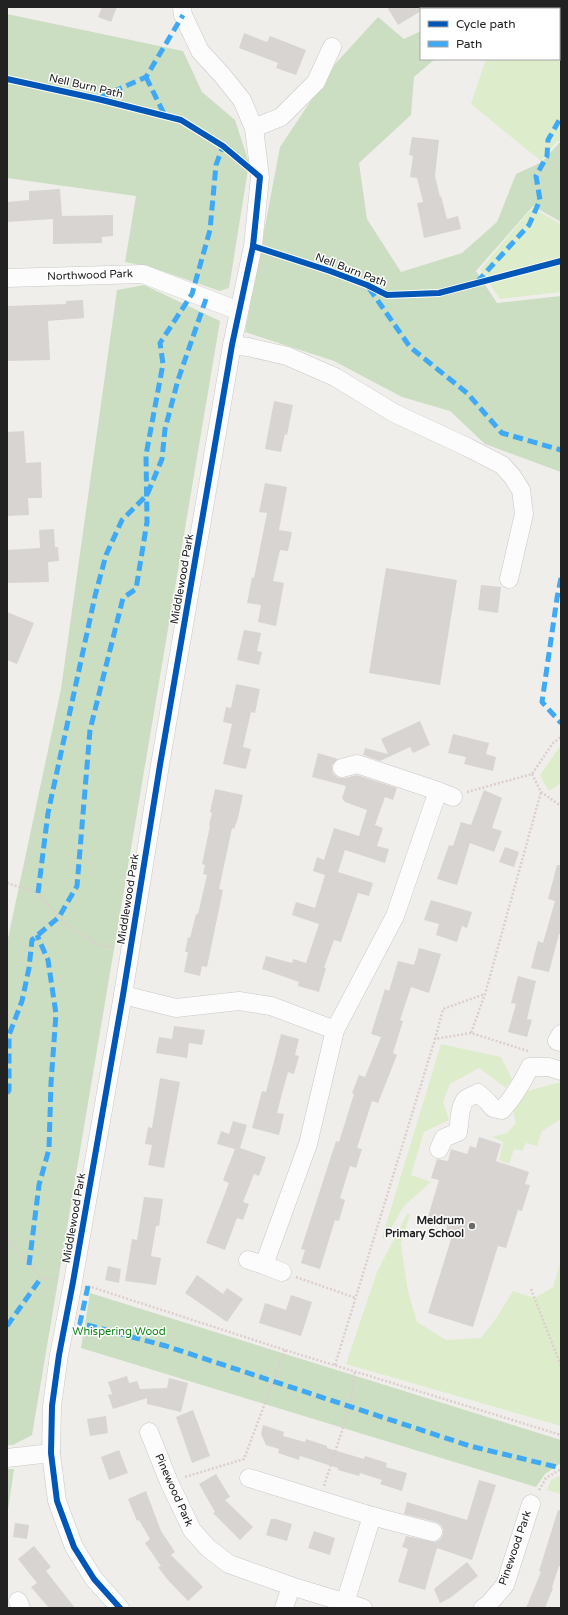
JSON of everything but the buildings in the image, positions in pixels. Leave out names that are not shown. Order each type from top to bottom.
[{"type":"street","name":"Middlewood Park","points":[[120,1608],[94,1579],[74,1547],[57,1502],[51,1453],[52,1406],[59,1355],[123,996],[159,772],[232,345],[253,246],[260,177],[254,128],[242,100],[200,51],[183,14],[182,7]]},
{"type":"street","points":[[254,128],[281,117],[316,82],[332,47]]},
{"type":"street","name":"Northwood Park","points":[[7,278],[143,274],[239,311]]},
{"type":"street","points":[[232,345],[287,356],[335,377],[394,413],[467,447],[502,466],[512,476],[521,490],[524,514],[510,579]]},
{"type":"street","points":[[282,1272],[256,1263],[308,1144],[335,1030],[395,916],[437,791],[357,764],[342,768]]},
{"type":"street","points":[[123,996],[176,1008],[239,1001],[271,1006],[335,1030]]},
{"type":"street","points":[[439,1148],[444,1138],[458,1132],[461,1119],[460,1110],[466,1099],[478,1093],[493,1108],[502,1110],[522,1083],[532,1060],[561,1071]]},
{"type":"street","name":"Pinewood Park","points":[[149,1432],[169,1482],[192,1530],[208,1548],[229,1564],[291,1586],[363,1608]]},
{"type":"street","points":[[7,1458],[51,1453]]},
{"type":"street","points":[[249,1478],[372,1516],[433,1532]]},
{"type":"street","name":"Pinewood Park","points":[[483,1608],[488,1605],[505,1585],[531,1504]]},
{"type":"street","points":[[344,1602],[372,1516]]},
{"type":"street","points":[[284,1608],[291,1586]]},
{"type":"path","points":[[437,791],[532,774],[553,743],[561,737]]},
{"type":"path","points":[[532,774],[541,792],[561,806]]},
{"type":"path","points":[[471,1033],[485,994],[541,792]]},
{"type":"path","points":[[7,883],[38,893],[64,923],[95,944],[120,950],[119,957],[129,958]]},
{"type":"path","points":[[335,1364],[443,1009],[485,994]]},
{"type":"path","points":[[435,1039],[471,1033],[532,1060]]},
{"type":"path","points":[[7,1240],[41,1278],[73,1282],[284,1350],[335,1364],[561,1435]]},
{"type":"path","points":[[282,1272],[356,1298]]},
{"type":"path","points":[[531,1289],[561,1366]]},
{"type":"path","points":[[169,1482],[244,1459],[284,1350]]},
{"type":"path","points":[[320,1499],[350,1406],[355,1371]]},
{"type":"path","points":[[531,1504],[546,1478],[561,1469]]},
{"type":"green space","points":[[561,7],[561,142],[557,141],[541,161],[471,104],[486,60],[560,60],[560,8],[504,8]]},
{"type":"green space","points":[[7,14],[183,51],[202,92],[235,120],[249,163],[229,288],[220,291],[150,267],[125,262],[136,196],[7,178]]},
{"type":"green space","points":[[378,17],[404,39],[420,31],[420,60],[434,60],[414,77],[411,115],[359,163],[367,219],[401,272],[462,253],[497,222],[516,174],[542,162],[559,143],[561,143],[561,222],[533,206],[476,271],[497,303],[561,296],[561,472],[485,444],[450,411],[402,397],[334,361],[245,332],[280,147],[336,63]]},
{"type":"green space","points":[[532,208],[561,224],[561,292],[500,299],[480,270]]},
{"type":"green space","points":[[144,285],[220,321],[32,1435],[13,1445],[7,1445],[7,943],[61,689],[117,290]]},
{"type":"green space","points":[[561,745],[561,783],[549,791],[540,775]]},
{"type":"green space","points":[[441,1044],[501,1057],[512,1079],[506,1088],[479,1068],[450,1084],[443,1102],[449,1120],[424,1132],[411,1175],[431,1182],[404,1206],[385,1239],[382,1238]]},
{"type":"green space","points":[[561,1082],[561,1119],[542,1131],[537,1146],[526,1143],[522,1151],[514,1149],[509,1164],[499,1160],[503,1142],[492,1137],[507,1133],[516,1123],[513,1110],[527,1091]]},
{"type":"green space","points":[[407,1214],[410,1214],[401,1244],[408,1292],[417,1322],[446,1340],[481,1338],[497,1317],[513,1291],[535,1298],[553,1287],[561,1261],[561,1426],[346,1364],[377,1272]]},
{"type":"green space","name":"Whispering Wood","points":[[90,1293],[561,1440],[561,1463],[545,1474],[536,1487],[81,1348]]},
{"type":"green space","points":[[7,1469],[14,1469],[7,1517]]},
{"type":"green space","points":[[561,1475],[561,1494],[547,1490],[551,1480]]},
{"type":"marked path","points":[[99,98],[146,77],[183,15]]},
{"type":"marked path","points":[[146,77],[165,116]]},
{"type":"marked path","points":[[477,282],[529,225],[540,200],[536,176],[547,156],[548,140],[561,117]]},
{"type":"marked path","points":[[7,1093],[9,1090],[9,1035],[22,1001],[29,968],[32,940],[59,917],[77,886],[90,730],[123,598],[136,589],[147,522],[146,455],[163,364],[160,343],[192,294],[210,230],[216,165],[223,146]]},
{"type":"marked path","points":[[369,288],[410,347],[467,393],[502,433],[561,450]]},
{"type":"marked path","points":[[38,893],[48,813],[95,596],[106,555],[122,520],[147,495],[162,459],[165,429],[178,380],[206,299]]},
{"type":"marked path","points":[[561,578],[542,702],[561,723]]},
{"type":"marked path","points":[[29,1265],[39,1185],[49,1149],[51,1083],[56,1014],[48,960],[37,935]]},
{"type":"marked path","points":[[7,1326],[41,1278]]},
{"type":"marked path","points":[[88,1286],[80,1323],[166,1346],[470,1446],[561,1468]]},
{"type":"cycle path","name":"Nell Burn Path","points":[[7,79],[98,99],[181,120],[223,146],[260,177],[253,246],[232,345],[160,765],[123,995],[59,1355],[52,1406],[51,1453],[57,1501],[74,1547],[94,1579],[120,1608]]},
{"type":"cycle path","name":"Nell Burn Path","points":[[253,246],[330,271],[367,285],[387,295],[439,293],[561,261]]},
{"type":"place","name":"Meldrum Primary School","points":[[472,1226]]}]
